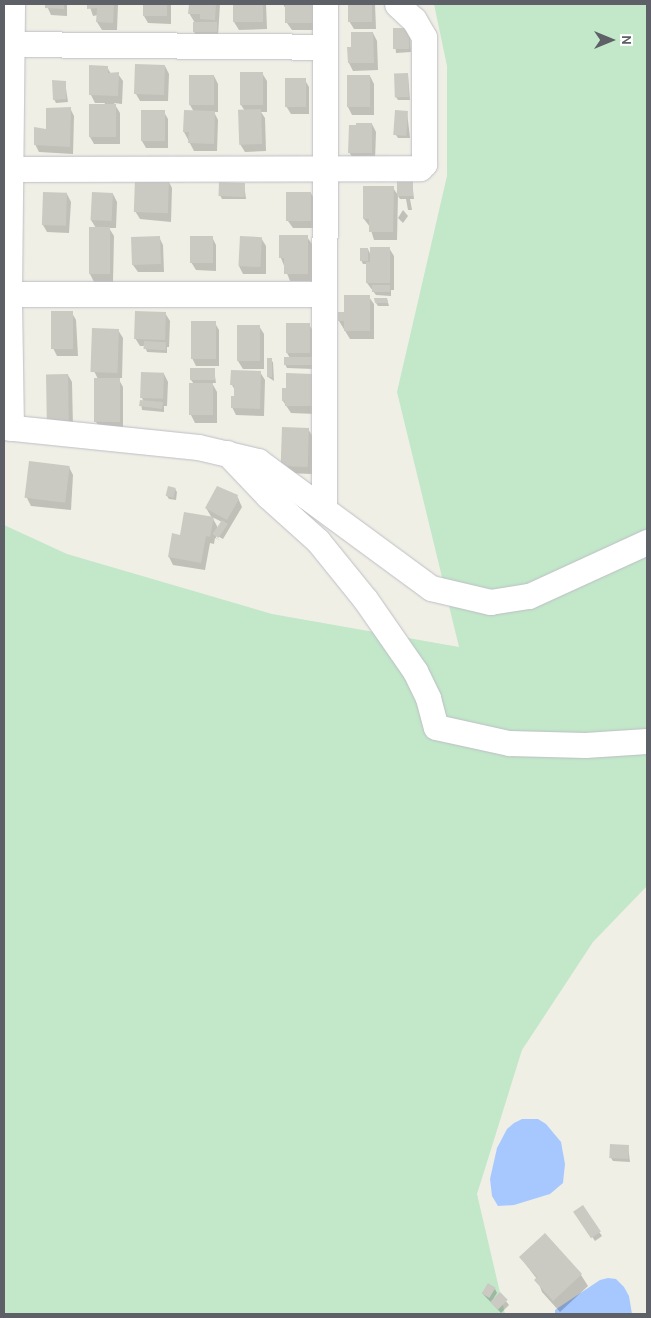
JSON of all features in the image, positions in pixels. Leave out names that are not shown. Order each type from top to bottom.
[{"type":"street","points":[[12,4],[8,44],[6,294],[8,428],[198,446],[258,461],[431,588],[490,602],[529,596],[647,542]]},
{"type":"street","points":[[324,508],[323,170],[325,4]]},
{"type":"street","points":[[8,169],[323,170],[420,168],[424,164],[424,37],[414,20],[397,4]]},
{"type":"street","points":[[8,44],[324,46]]},
{"type":"street","points":[[6,294],[324,294]]},
{"type":"street","points":[[227,453],[268,496],[318,541],[364,599],[415,671],[428,698],[436,727],[509,744],[585,745],[647,741]]},
{"type":"green space","points":[[434,4],[647,4],[647,886],[593,942],[522,1050],[477,1194],[505,1314],[4,1314],[4,525],[67,554],[272,614],[459,647],[397,392],[447,176],[447,66]]},
{"type":"water","points":[[522,1119],[538,1119],[546,1124],[561,1142],[565,1164],[563,1183],[550,1194],[514,1205],[498,1206],[492,1196],[490,1179],[497,1148],[507,1129]]},
{"type":"water","points":[[616,1279],[624,1287],[629,1296],[632,1314],[555,1314],[555,1310],[600,1280]]},
{"type":"building","points":[[45,4],[64,4],[64,9],[45,8]]},
{"type":"building","points":[[87,4],[114,4],[113,23],[96,22],[97,8],[87,9]]},
{"type":"building","points":[[143,4],[167,4],[167,16],[143,16]]},
{"type":"building","points":[[189,4],[216,4],[215,20],[200,19],[200,14],[188,14]]},
{"type":"building","points":[[233,4],[263,4],[263,22],[233,22]]},
{"type":"building","points":[[285,4],[313,4],[313,23],[285,23]]},
{"type":"building","points":[[348,4],[372,4],[372,22],[348,22]]},
{"type":"building","points":[[193,22],[217,22],[217,32],[193,32]]},
{"type":"building","points":[[393,28],[409,28],[409,49],[393,49]]},
{"type":"building","points":[[351,32],[373,32],[374,63],[348,63],[347,47],[351,47]]},
{"type":"building","points":[[135,64],[165,65],[164,95],[134,94]]},
{"type":"building","points":[[89,65],[108,66],[108,73],[119,72],[118,96],[89,95]]},
{"type":"building","points":[[240,72],[263,72],[263,105],[240,105]]},
{"type":"building","points":[[394,73],[408,73],[409,97],[395,97]]},
{"type":"building","points":[[189,75],[214,75],[214,105],[189,105]]},
{"type":"building","points":[[347,75],[370,75],[370,107],[347,107]]},
{"type":"building","points":[[285,78],[306,78],[306,107],[285,107]]},
{"type":"building","points":[[52,80],[66,81],[66,99],[53,100]]},
{"type":"building","points":[[89,104],[116,104],[116,137],[89,137]]},
{"type":"building","points":[[71,107],[70,147],[34,145],[34,127],[46,129],[46,108]]},
{"type":"building","points":[[261,109],[262,144],[239,145],[238,110]]},
{"type":"building","points":[[141,110],[165,110],[165,141],[141,141]]},
{"type":"building","points":[[184,110],[215,111],[214,144],[188,143],[189,132],[183,132]]},
{"type":"building","points":[[395,110],[408,111],[406,136],[393,135]]},
{"type":"building","points":[[356,123],[372,123],[372,153],[348,153],[349,125],[356,125]]},
{"type":"building","points":[[135,178],[169,179],[168,213],[134,212]]},
{"type":"building","points":[[397,180],[413,180],[413,196],[397,196]]},
{"type":"building","points":[[219,182],[245,183],[244,197],[219,196]]},
{"type":"building","points":[[363,186],[394,186],[393,232],[369,232],[369,219],[363,219]]},
{"type":"building","points":[[43,192],[67,193],[66,226],[42,225]]},
{"type":"building","points":[[92,192],[113,193],[112,221],[91,220]]},
{"type":"building","points":[[286,192],[311,192],[311,221],[286,221]]},
{"type":"building","points":[[89,227],[110,227],[110,274],[89,274]]},
{"type":"building","points":[[279,235],[308,235],[308,274],[284,274],[284,258],[279,258]]},
{"type":"building","points":[[160,236],[161,264],[132,265],[131,237]]},
{"type":"building","points":[[190,236],[213,236],[213,263],[190,263]]},
{"type":"building","points":[[240,236],[262,237],[260,267],[238,266]]},
{"type":"building","points":[[370,247],[390,247],[390,283],[366,283],[366,262],[370,262]]},
{"type":"building","points":[[360,248],[368,248],[368,261],[360,261]]},
{"type":"building","points":[[372,285],[390,285],[390,292],[372,292]]},
{"type":"building","points":[[344,295],[370,295],[370,331],[344,331],[344,321],[338,321],[338,312],[344,312]]},
{"type":"building","points":[[374,298],[387,298],[388,303],[375,303]]},
{"type":"building","points":[[51,311],[73,311],[73,349],[51,349]]},
{"type":"building","points":[[135,311],[166,312],[165,340],[134,339]]},
{"type":"building","points":[[191,321],[216,321],[216,359],[191,359]]},
{"type":"building","points":[[286,323],[310,323],[310,353],[286,353]]},
{"type":"building","points":[[237,325],[260,325],[260,361],[237,361]]},
{"type":"building","points":[[92,328],[119,329],[117,373],[90,372]]},
{"type":"building","points":[[144,341],[166,342],[166,350],[144,349]]},
{"type":"building","points":[[284,357],[313,357],[313,365],[284,365]]},
{"type":"building","points":[[267,358],[272,358],[272,377],[267,377]]},
{"type":"building","points":[[190,368],[215,368],[215,380],[190,380]]},
{"type":"building","points":[[231,370],[261,371],[260,409],[231,408],[231,396],[234,396],[234,385],[230,385]]},
{"type":"building","points":[[141,372],[164,373],[163,399],[140,398]]},
{"type":"building","points":[[286,373],[313,374],[312,406],[285,406],[285,401],[282,401],[282,388],[286,388]]},
{"type":"building","points":[[46,374],[68,374],[69,422],[47,422]]},
{"type":"building","points":[[94,378],[120,378],[120,422],[94,422]]},
{"type":"building","points":[[189,383],[213,383],[213,415],[189,415]]},
{"type":"building","points":[[140,400],[163,402],[162,409],[139,406]]},
{"type":"building","points":[[282,427],[309,428],[308,467],[281,466]]},
{"type":"building","points":[[29,461],[70,466],[65,503],[24,498]]},
{"type":"building","points":[[168,486],[176,488],[173,498],[166,496]]},
{"type":"building","points":[[217,486],[238,495],[237,498],[239,499],[227,520],[205,508]]},
{"type":"building","points":[[184,512],[214,517],[210,537],[206,536],[201,563],[168,557],[172,533],[180,535]]},
{"type":"building","points":[[222,520],[228,524],[218,538],[212,534]]},
{"type":"building","points":[[610,1144],[629,1145],[628,1159],[609,1158]]},
{"type":"building","points":[[583,1205],[601,1232],[591,1238],[573,1212]]},
{"type":"building","points":[[545,1233],[582,1274],[553,1301],[534,1280],[537,1277],[519,1257]]},
{"type":"building","points":[[488,1283],[496,1288],[489,1298],[482,1293]]},
{"type":"building","points":[[500,1292],[508,1300],[498,1310],[490,1302]]}]
